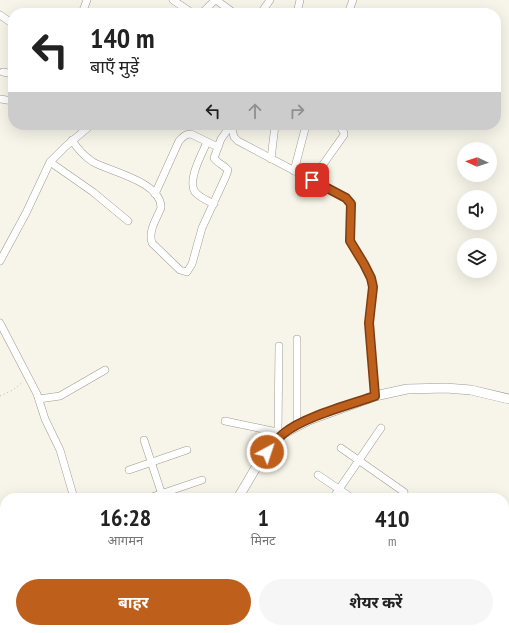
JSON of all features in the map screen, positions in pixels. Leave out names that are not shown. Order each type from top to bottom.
[{"type":"street","points":[[172,0],[184,8]]},
{"type":"street","points":[[207,8],[216,0],[227,8]]},
{"type":"street","points":[[3,72],[8,73]]},
{"type":"street","points":[[0,260],[26,213],[50,162],[83,130]]},
{"type":"street","points":[[72,140],[78,150],[88,158],[102,166],[141,182],[155,194],[161,204],[150,233],[152,243],[184,272],[187,272],[190,269],[202,228],[228,170],[214,158],[218,146],[228,130]]},
{"type":"street","points":[[232,130],[234,137],[238,141],[346,198],[351,204],[350,241],[364,264],[371,278],[373,287],[369,323],[375,396]]},
{"type":"street","points":[[270,159],[275,130]]},
{"type":"street","points":[[294,170],[305,130]]},
{"type":"street","points":[[312,180],[344,135],[342,130]]},
{"type":"street","points":[[155,194],[179,141],[184,136],[191,134],[218,146]]},
{"type":"street","points":[[208,142],[194,173],[193,187],[199,196],[214,204]]},
{"type":"street","points":[[50,162],[93,192],[128,221]]},
{"type":"street","points":[[0,323],[39,399],[45,419],[60,450],[72,493]]},
{"type":"street","points":[[297,339],[297,426]]},
{"type":"street","points":[[279,346],[281,433]]},
{"type":"street","points":[[39,399],[60,396],[106,370]]},
{"type":"street","points":[[241,493],[258,464],[281,433],[308,420],[375,396],[407,389],[446,388],[471,390],[509,399]]},
{"type":"street","points":[[224,421],[281,433]]},
{"type":"street","points":[[337,493],[381,428]]},
{"type":"street","points":[[144,440],[161,493]]},
{"type":"street","points":[[341,448],[404,492]]},
{"type":"street","points":[[129,470],[187,450]]},
{"type":"street","points":[[318,475],[344,493]]},
{"type":"street","points":[[170,493],[202,480]]},
{"type":"path","points":[[0,396],[13,390],[29,378]]},
{"type":"route","points":[[267,452],[275,441],[284,433],[308,420],[375,396],[369,323],[373,287],[371,278],[350,241],[349,235],[352,212],[351,204],[346,198],[312,180]]}]
